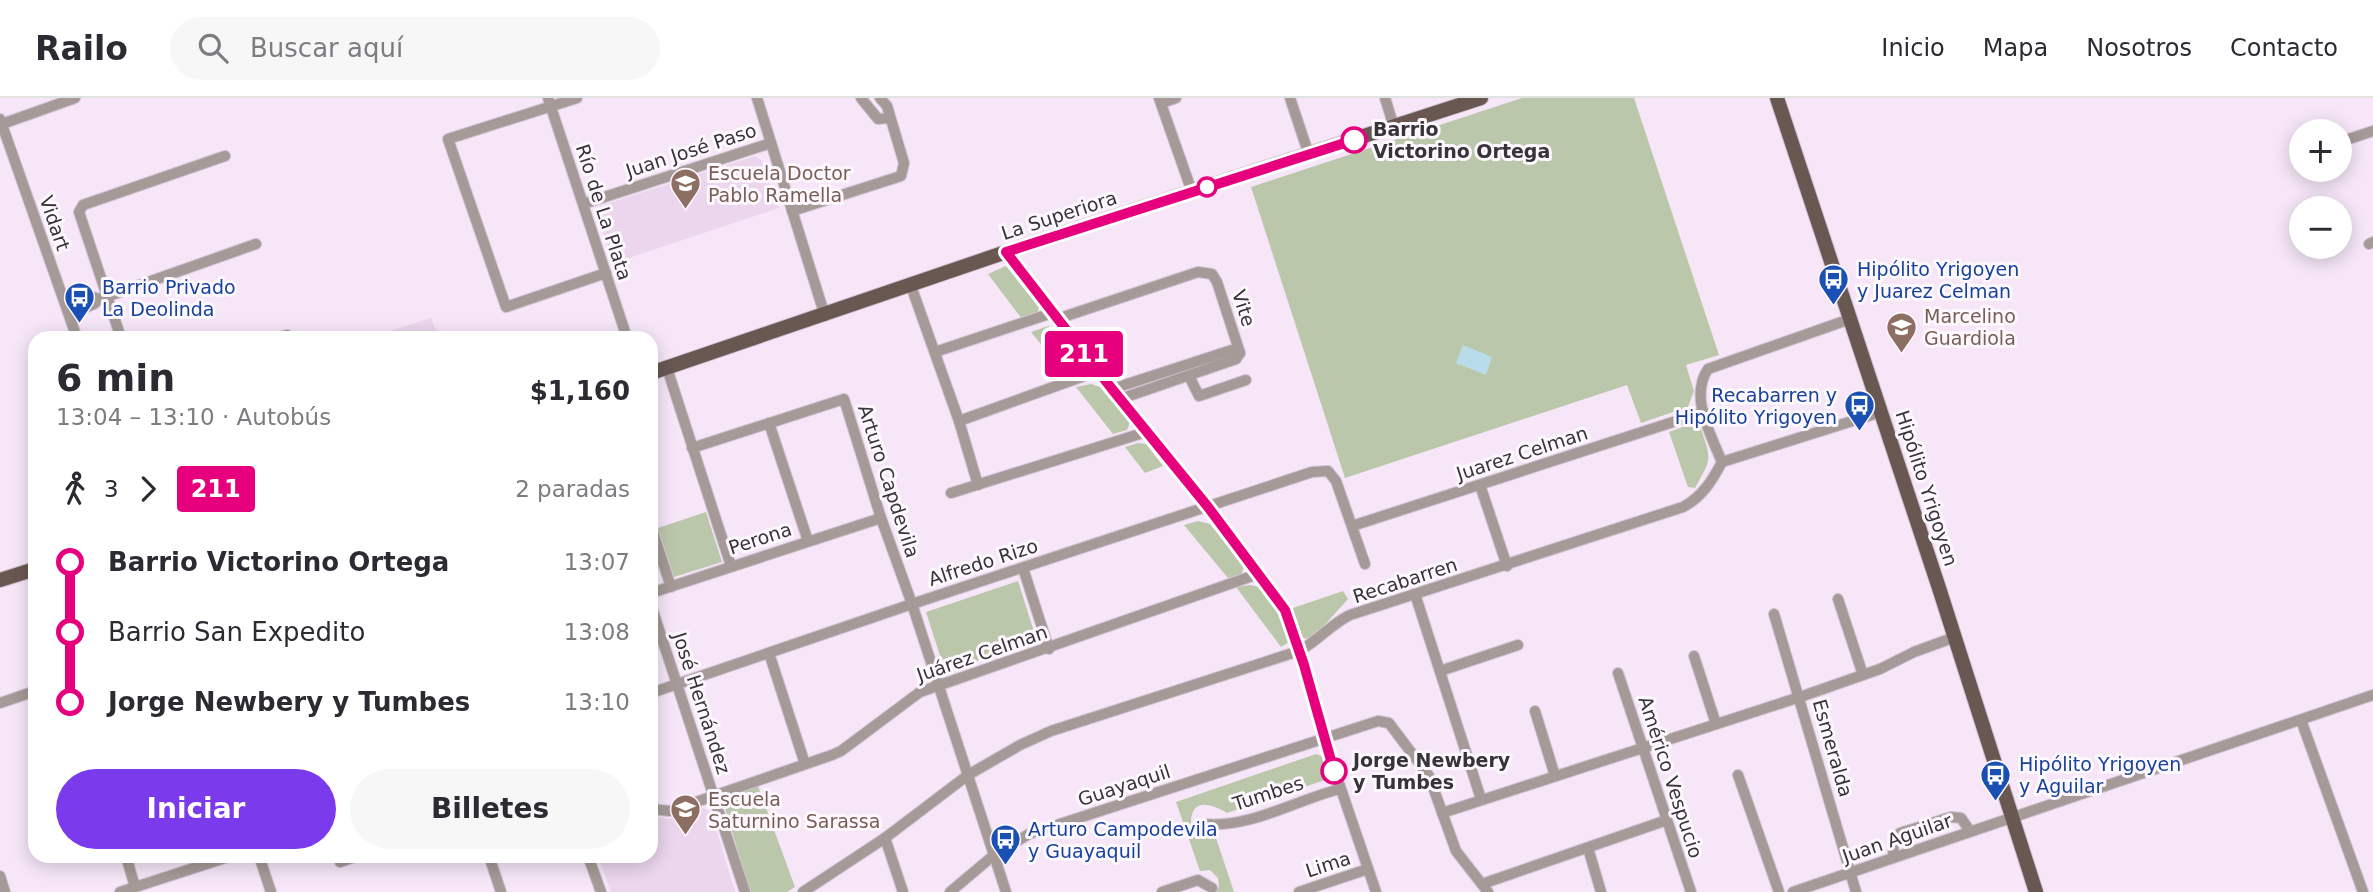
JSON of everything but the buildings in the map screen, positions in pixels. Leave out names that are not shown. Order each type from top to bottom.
[{"type":"main road","name":"La Superiora","points":[[658,371],[1006,252],[1481,98]]},
{"type":"main road","name":"Hipólito Yrigoyen","points":[[1777,98],[2036,892]]},
{"type":"main road","points":[[0,580],[28,571]]},
{"type":"street","points":[[1,122],[75,98]]},
{"type":"street","points":[[577,98],[550,102],[448,139],[506,307],[606,273]]},
{"type":"street","points":[[757,98],[825,316]]},
{"type":"street","points":[[861,98],[878,118],[889,118]]},
{"type":"street","points":[[792,211],[901,176],[904,163],[887,106],[880,98]]},
{"type":"street","points":[[1176,98],[1160,101],[1192,192]]},
{"type":"street","points":[[1290,98],[1309,155]]},
{"type":"street","points":[[1385,98],[1394,127]]},
{"type":"street","name":"Río de La Plata","points":[[550,102],[625,331]]},
{"type":"street","name":"Vidart","points":[[1,122],[74,331]]},
{"type":"street","points":[[2352,138],[2373,131]]},
{"type":"street","name":"Juan José Paso","points":[[583,204],[771,143]]},
{"type":"street","points":[[118,331],[104,298],[79,212],[83,205],[225,156]]},
{"type":"street","points":[[67,310],[94,304],[104,298],[256,244]]},
{"type":"street","points":[[1006,252],[1208,507],[1285,610],[1340,789],[1376,892]]},
{"type":"street","name":"Vite","points":[[1055,316],[1199,272],[1212,274],[1240,353]]},
{"type":"street","points":[[911,286],[959,421],[978,485]]},
{"type":"street","points":[[935,352],[1055,316]]},
{"type":"street","points":[[1850,319],[1708,369],[1702,378],[1700,397],[1706,425],[1722,462],[1881,412]]},
{"type":"street","points":[[1112,389],[1232,350],[1240,353],[1236,359],[1120,399]]},
{"type":"street","points":[[667,368],[732,566]]},
{"type":"street","points":[[959,421],[1098,371]]},
{"type":"street","points":[[1189,376],[1199,396],[1246,380]]},
{"type":"street","name":"Arturo Capdevila","points":[[769,423],[844,399],[1006,892]]},
{"type":"street","name":"Juarez Celman","points":[[1352,526],[1704,412]]},
{"type":"street","points":[[692,448],[769,423],[808,541]]},
{"type":"street","points":[[951,493],[1146,432]]},
{"type":"street","name":"Recabarren","points":[[803,892],[885,838],[968,775],[1020,745],[1051,731],[1299,651],[1317,641],[1340,620],[1683,507],[1694,501],[1705,489],[1722,462]]},
{"type":"street","name":"Alfredo Rizo","points":[[658,691],[1312,472],[1328,471],[1336,481],[1352,526]]},
{"type":"street","points":[[1480,485],[1507,566]]},
{"type":"street","name":"Perona","points":[[658,591],[881,518]]},
{"type":"street","points":[[1352,526],[1365,564]]},
{"type":"street","points":[[658,547],[671,587]]},
{"type":"street","points":[[1023,568],[1049,649]]},
{"type":"street","name":"Juárez Celman","points":[[658,810],[670,811],[841,751],[912,697],[938,685],[1049,649],[1258,574]]},
{"type":"street","points":[[1415,594],[1481,799]]},
{"type":"street","points":[[1838,599],[1863,675]]},
{"type":"street","name":"Esmeralda","points":[[1774,614],[1856,892]]},
{"type":"street","name":"José Hernández","points":[[658,626],[745,892]]},
{"type":"street","points":[[1667,820],[1485,888],[1456,851],[1441,813],[1863,675],[1914,652],[1955,638]]},
{"type":"street","points":[[1440,671],[1518,645]]},
{"type":"street","points":[[769,653],[805,764]]},
{"type":"street","points":[[1694,656],[1716,724]]},
{"type":"street","name":"Américo Vespucio","points":[[1618,673],[1690,892]]},
{"type":"street","points":[[0,703],[28,693]]},
{"type":"street","name":"Juan Aguilar","points":[[1793,892],[2373,695]]},
{"type":"street","points":[[1535,712],[1555,776]]},
{"type":"street","points":[[2301,720],[2363,892]]},
{"type":"street","name":"Guayaquil","points":[[950,892],[994,855],[1029,834],[1378,721],[1389,723],[1423,765],[1441,813]]},
{"type":"street","points":[[1738,775],[1779,892]]},
{"type":"street","name":"Tumbes","points":[[1205,824],[1220,825],[1244,821],[1340,789]]},
{"type":"street","points":[[1893,857],[1894,838],[1900,833],[1951,817],[1961,818],[1970,831]]},
{"type":"street","points":[[885,838],[903,892]]},
{"type":"street","points":[[1588,848],[1601,892]]},
{"type":"street","points":[[128,863],[135,887]]},
{"type":"street","points":[[120,892],[209,863]]},
{"type":"street","points":[[261,863],[271,892]]},
{"type":"street","points":[[492,863],[502,892]]},
{"type":"street","points":[[591,863],[601,892]]},
{"type":"street","name":"Lima","points":[[1299,892],[1368,869]]},
{"type":"street","points":[[0,876],[5,892]]},
{"type":"street","points":[[1162,892],[1198,880],[1212,888]]},
{"type":"shaded area","name":"Escuela Doctor Pablo Ramella","points":[[755,156],[762,161],[779,208],[614,263],[596,213],[600,206]]},
{"type":"shaded area","points":[[431,318],[436,331],[391,331]]},
{"type":"shaded area","name":"Escuela Saturnino Sarassa","points":[[703,808],[711,812],[735,892],[611,892],[601,863],[658,863],[658,817],[670,819]]},
{"type":"green space","points":[[1522,98],[1634,98],[1719,355],[1686,365],[1694,391],[1688,407],[1641,423],[1627,385],[1345,478],[1251,187]]},
{"type":"green space","points":[[1006,266],[1039,307],[1037,313],[1022,319],[988,274]]},
{"type":"green space","points":[[1048,326],[1057,330],[1082,365],[1078,372],[1066,375],[1031,332]]},
{"type":"green space","points":[[1091,384],[1100,387],[1130,422],[1127,430],[1113,434],[1076,387]]},
{"type":"green space","points":[[1691,424],[1701,429],[1708,454],[1707,465],[1695,488],[1688,487],[1669,432]]},
{"type":"green space","points":[[1138,443],[1146,444],[1163,466],[1145,473],[1125,447]]},
{"type":"green space","points":[[706,512],[722,562],[674,577],[658,528]]},
{"type":"green space","points":[[1198,521],[1210,524],[1244,567],[1241,575],[1228,578],[1184,525]]},
{"type":"green space","points":[[1018,581],[1037,641],[945,671],[926,612]]},
{"type":"green space","points":[[1250,585],[1265,588],[1280,614],[1289,642],[1281,647],[1236,587]]},
{"type":"green space","points":[[1343,591],[1348,599],[1311,640],[1301,637],[1293,608]]},
{"type":"green space","points":[[1316,754],[1324,757],[1329,774],[1325,780],[1227,813],[1209,805],[1195,809],[1191,823],[1195,831],[1209,836],[1215,835],[1234,892],[1216,892],[1219,887],[1218,878],[1210,870],[1200,871],[1176,802]]},
{"type":"green space","points":[[758,786],[795,887],[787,892],[750,892],[722,798]]},
{"type":"water","points":[[1463,345],[1492,357],[1486,375],[1456,363]]},
{"type":"bus line","name":"211","points":[[1334,771],[1304,665],[1285,610],[1208,507],[1006,252],[1354,140]]},
{"type":"place","name":"Barrio Victorino Ortega","points":[[1354,140]]},
{"type":"place","name":"Escuela Doctor Pablo Ramella","points":[[685,211]]},
{"type":"place","name":"Hipólito Yrigoyen y Juarez Celman","points":[[1834,307]]},
{"type":"place","name":"Barrio Privado La Deolinda","points":[[79,325]]},
{"type":"place","name":"Marcelino Guardiola","points":[[1901,354]]},
{"type":"place","name":"Recabarren y Hipólito Yrigoyen","points":[[1860,433]]},
{"type":"place","name":"Jorge Newbery y Tumbes","points":[[1334,771]]},
{"type":"place","name":"Hipólito Yrigoyen y Aguilar","points":[[1996,802]]},
{"type":"place","name":"Escuela Saturnino Sarassa","points":[[685,837]]},
{"type":"place","name":"Arturo Campodevila y Guayaquil","points":[[1005,867]]}]
